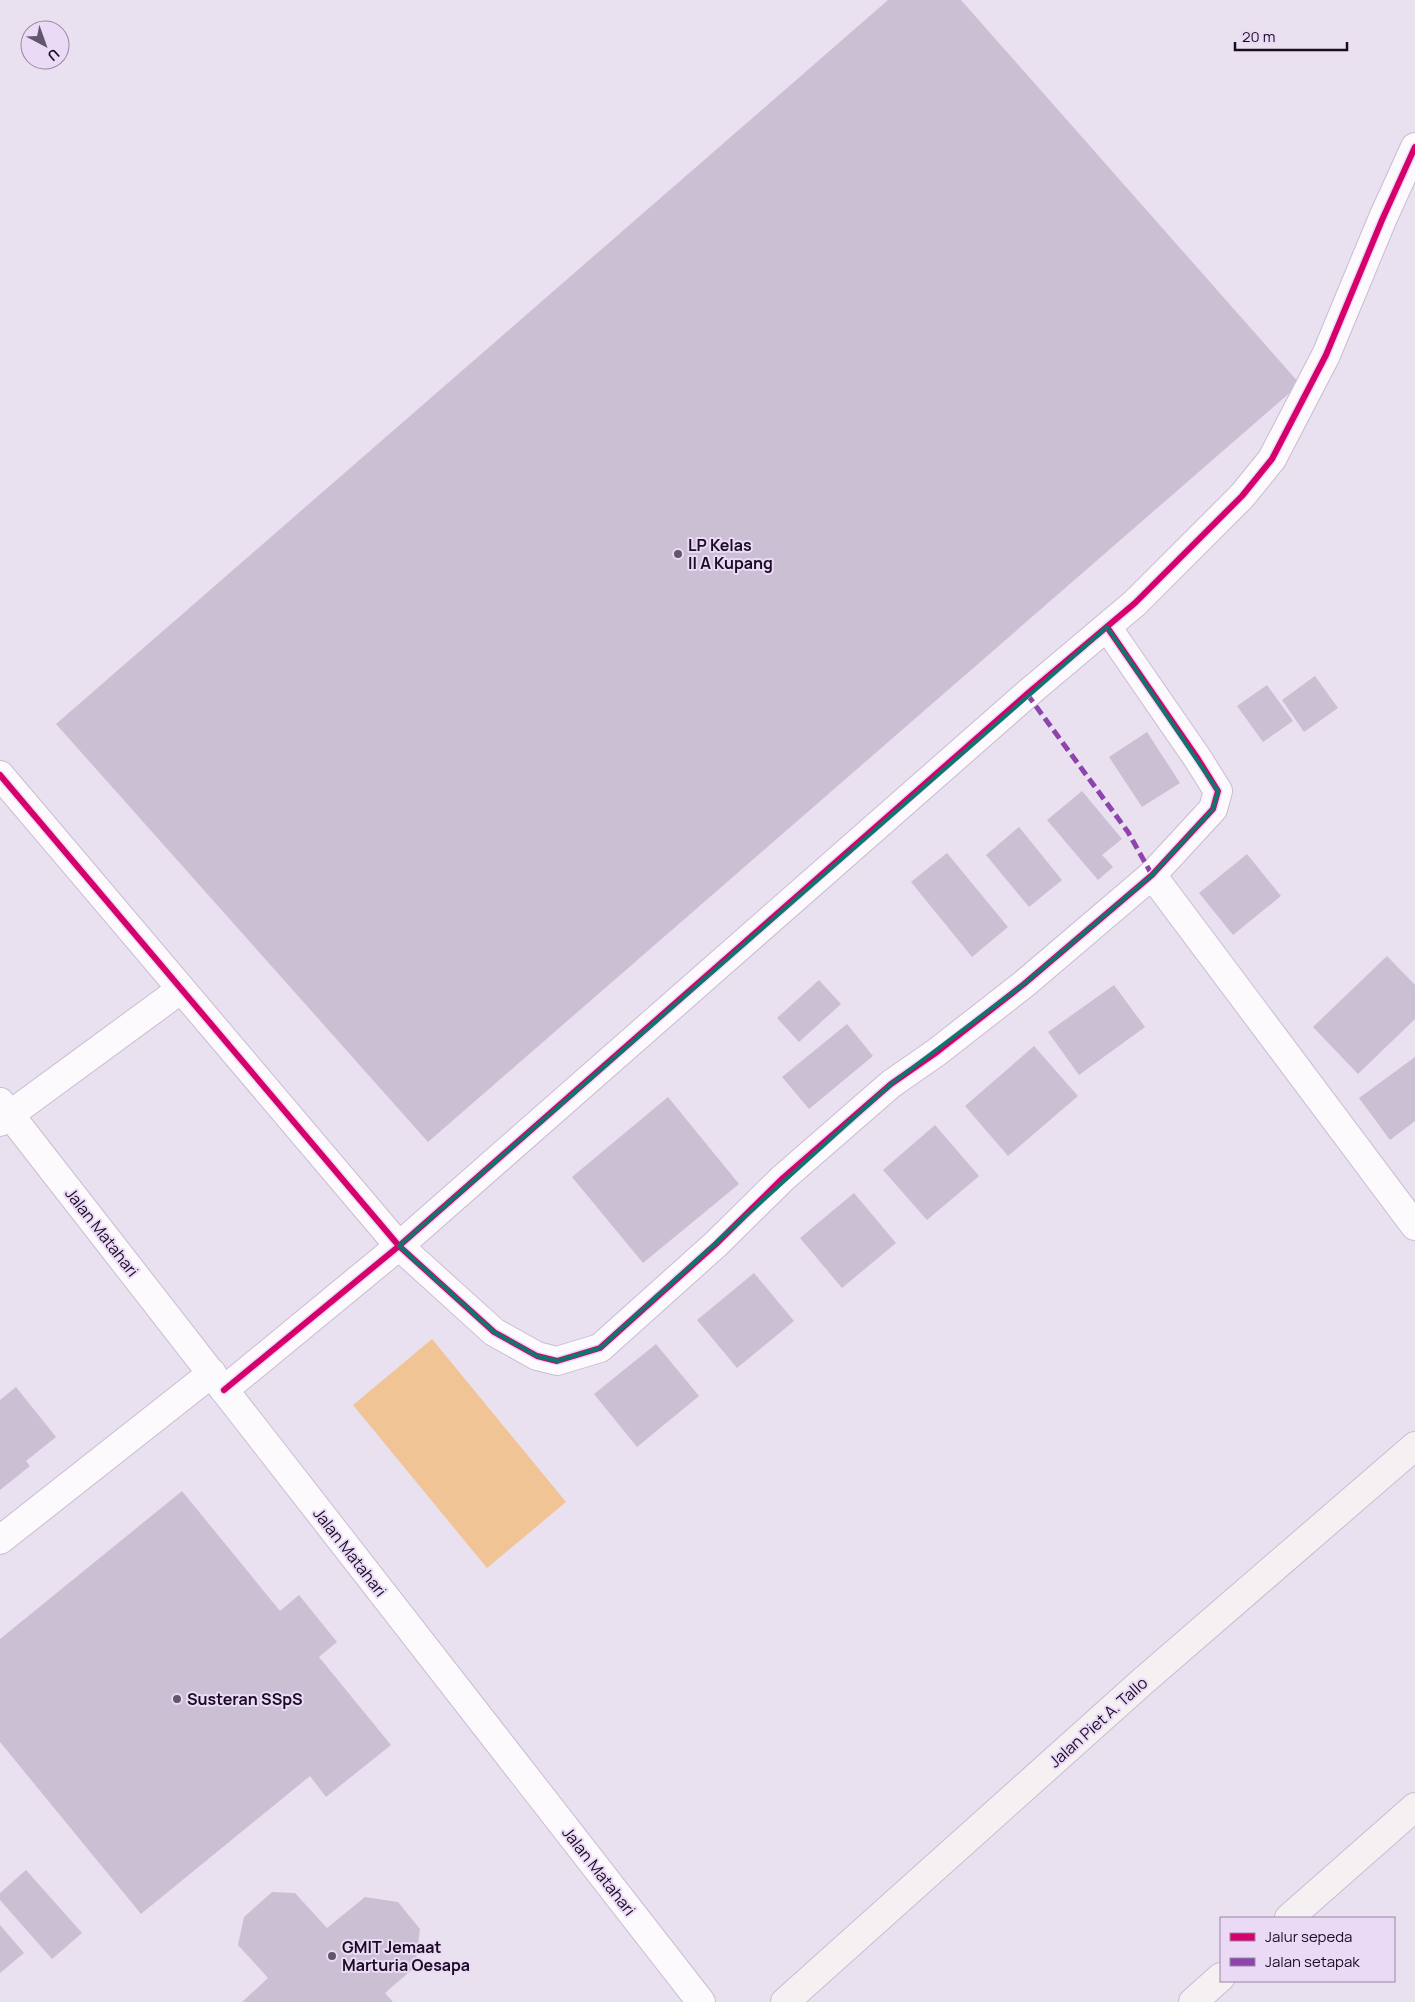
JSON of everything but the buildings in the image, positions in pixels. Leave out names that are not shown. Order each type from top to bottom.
[{"type":"main road","name":"Jalan Piet A. Tallo","points":[[785,2002],[1142,1682],[1415,1446]]},
{"type":"main road","points":[[1290,1917],[1415,1807]]},
{"type":"main road","points":[[1193,2002],[1220,1979]]},
{"type":"street","points":[[0,1540],[218,1382],[399,1246],[1019,701],[1135,603],[1242,496],[1272,459],[1326,355],[1382,220],[1415,147]]},
{"type":"street","points":[[0,775],[180,990],[399,1246],[494,1332],[537,1356],[557,1360],[600,1348],[716,1244],[783,1178],[884,1090],[937,1052],[1024,984],[1152,875],[1213,809],[1218,791],[1107,627]]},
{"type":"street","points":[[1152,875],[1415,1226]]},
{"type":"street","points":[[3,1113],[180,990]]},
{"type":"street","name":"Jalan Matahari","points":[[3,1113],[218,1382],[701,2002]]},
{"type":"highlighted area","points":[[1107,627],[1218,791],[1213,809],[1152,875],[1024,984],[891,1084],[600,1348],[557,1361],[537,1356],[494,1332],[399,1246]]},
{"type":"shaded area","points":[[432,1339],[566,1502],[487,1568],[353,1405]]},
{"type":"marked path","points":[[1027,694],[1128,832],[1152,875]]},
{"type":"cycle path","points":[[224,1390],[399,1246],[1027,694],[1135,603],[1242,496],[1272,459],[1326,355],[1382,220],[1415,147]]},
{"type":"cycle path","points":[[0,775],[399,1246],[494,1332],[537,1356],[557,1361],[600,1348],[716,1244],[783,1178],[891,1084],[937,1052],[1024,984],[1152,875],[1213,809],[1218,791],[1107,627]]},
{"type":"place","name":"LP Kelas II A Kupang","points":[[678,554]]},
{"type":"place","name":"Susteran SSpS","points":[[177,1699]]},
{"type":"place","name":"GMIT Jemaat Marturia Oesapa","points":[[332,1956]]}]
